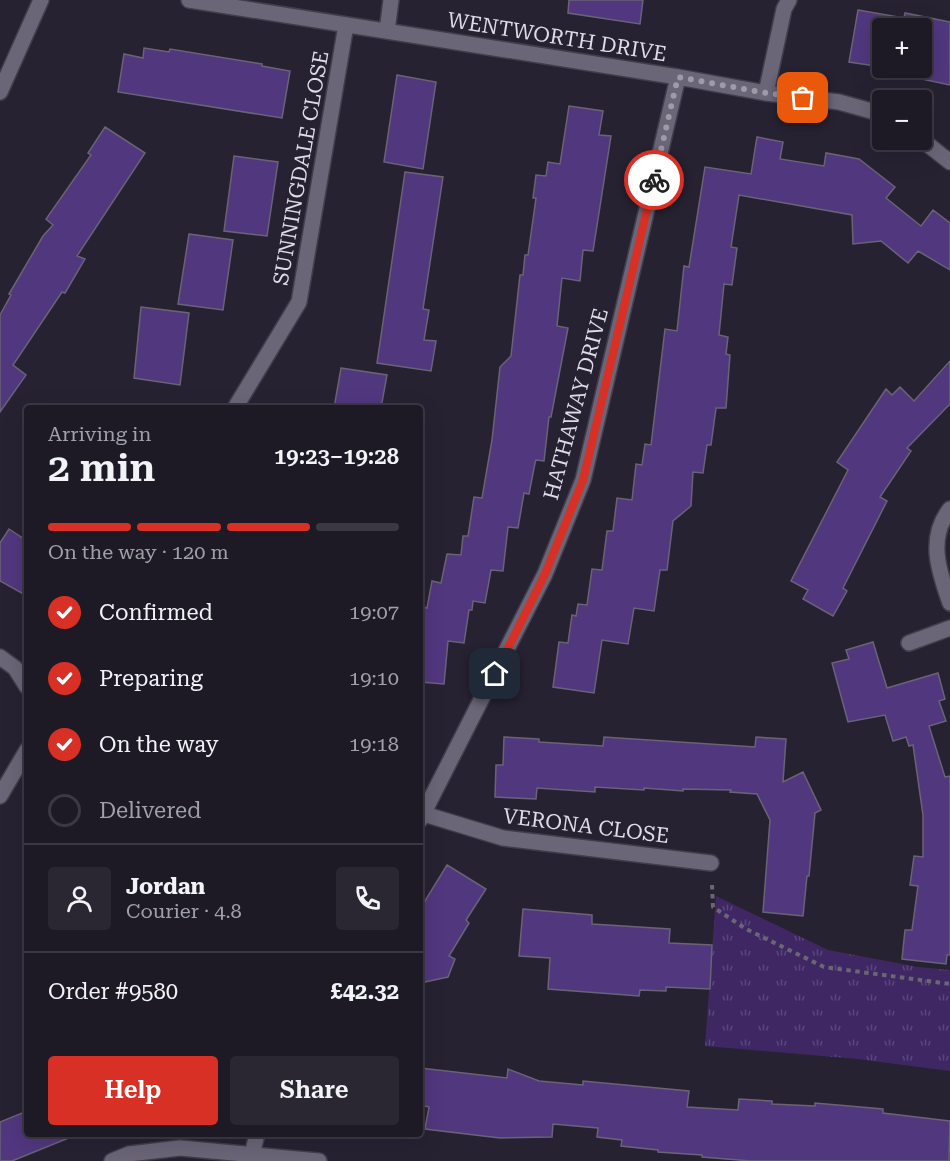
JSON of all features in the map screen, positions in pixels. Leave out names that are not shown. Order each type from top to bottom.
[{"type":"street","points":[[0,92],[41,0]]},
{"type":"street","name":"WENTWORTH DRIVE","points":[[189,0],[766,93],[839,102],[872,111]]},
{"type":"street","points":[[387,31],[391,0]]},
{"type":"street","points":[[766,93],[784,9],[789,0]]},
{"type":"street","name":"SUNNINGDALE CLOSE","points":[[237,405],[299,302],[346,25]]},
{"type":"street","name":"HATHAWAY DRIVE","points":[[423,815],[545,574],[583,480],[678,77]]},
{"type":"street","points":[[932,148],[950,162]]},
{"type":"street","points":[[950,508],[937,531],[938,569],[950,603]]},
{"type":"street","points":[[909,643],[950,628]]},
{"type":"street","points":[[0,657],[15,668],[24,682]]},
{"type":"street","points":[[0,796],[24,755]]},
{"type":"street","name":"VERONA CLOSE","points":[[423,817],[503,838],[711,863]]},
{"type":"street","points":[[252,1155],[256,1137]]},
{"type":"street","points":[[112,1161],[129,1154],[180,1148],[319,1161]]},
{"type":"path","points":[[711,863],[713,907],[746,929],[824,967],[950,984]]},
{"type":"green space","points":[[716,896],[828,950],[918,967],[950,970],[950,1071],[858,1059],[705,1046]]},
{"type":"building","points":[[569,0],[643,0],[640,24],[568,13]]},
{"type":"building","points":[[858,10],[904,18],[872,18],[872,65],[849,62]]},
{"type":"building","points":[[905,13],[930,18],[904,18]]},
{"type":"building","points":[[932,18],[950,22],[950,85],[917,78],[932,78]]},
{"type":"building","points":[[144,48],[169,52],[170,49],[262,64],[262,66],[290,71],[282,118],[118,92],[124,54],[143,58]]},
{"type":"building","points":[[397,75],[436,82],[423,169],[384,162]]},
{"type":"building","points":[[569,106],[603,111],[599,135],[611,136],[593,251],[583,250],[580,281],[562,278],[557,326],[568,328],[551,417],[549,417],[544,461],[536,460],[529,494],[524,493],[518,528],[508,527],[503,571],[491,570],[485,603],[473,601],[472,610],[469,610],[464,643],[448,641],[444,684],[423,682],[423,607],[427,608],[432,581],[441,583],[447,554],[461,555],[463,536],[468,536],[474,497],[482,498],[492,440],[500,367],[511,356],[520,275],[523,275],[525,255],[528,255],[536,198],[533,198],[536,175],[546,176],[548,162],[560,164]]},
{"type":"building","points":[[105,127],[145,153],[77,256],[85,259],[65,293],[62,292],[13,365],[26,375],[0,412],[0,315],[11,295],[9,294],[43,236],[53,225],[46,219],[91,155],[88,153]]},
{"type":"building","points":[[757,137],[783,142],[780,159],[824,166],[826,153],[859,159],[895,187],[886,198],[921,226],[933,210],[950,223],[950,270],[918,251],[908,263],[881,241],[853,244],[852,215],[739,195],[731,247],[737,248],[732,285],[724,284],[719,335],[728,337],[726,354],[730,355],[726,408],[716,408],[711,445],[707,445],[703,473],[693,472],[691,506],[673,521],[667,570],[660,570],[654,611],[634,608],[628,644],[602,640],[594,693],[553,687],[559,642],[568,643],[572,615],[576,616],[578,604],[587,605],[592,569],[602,570],[607,531],[613,531],[617,498],[632,500],[636,464],[642,465],[645,444],[651,445],[665,329],[677,331],[684,266],[689,267],[705,167],[751,174]]},
{"type":"building","points":[[234,156],[278,162],[267,236],[224,231]]},
{"type":"building","points":[[405,172],[443,177],[423,309],[429,310],[424,340],[436,341],[431,371],[377,363]]},
{"type":"building","points":[[189,234],[233,240],[223,310],[178,304]]},
{"type":"building","points":[[141,307],[189,313],[180,385],[134,378]]},
{"type":"building","points":[[950,361],[950,404],[907,448],[911,451],[880,497],[887,501],[843,588],[847,591],[833,616],[803,599],[808,590],[791,581],[848,470],[837,462],[886,389],[892,395],[900,387],[914,401]]},
{"type":"building","points":[[341,368],[387,375],[382,405],[335,405]]},
{"type":"building","points":[[9,529],[24,539],[24,594],[0,581],[0,543]]},
{"type":"building","points":[[873,642],[887,688],[938,673],[945,699],[939,701],[946,721],[929,726],[945,777],[950,776],[950,955],[947,955],[946,964],[902,959],[905,930],[912,930],[918,886],[910,885],[914,856],[923,857],[923,815],[913,745],[909,746],[906,737],[893,741],[885,715],[848,722],[832,663],[849,659],[846,650]]},
{"type":"building","points":[[504,737],[539,739],[539,742],[603,746],[604,737],[755,747],[756,737],[786,739],[783,782],[803,772],[821,810],[815,813],[803,916],[763,912],[770,820],[757,794],[730,792],[731,790],[683,789],[683,791],[595,787],[595,792],[537,788],[536,799],[495,797],[496,765],[503,765]]},
{"type":"building","points":[[447,865],[486,889],[466,920],[469,923],[449,956],[455,959],[448,977],[423,982],[423,904]]},
{"type":"building","points":[[523,909],[592,915],[592,924],[670,929],[669,943],[712,945],[710,989],[666,987],[666,991],[640,990],[639,996],[548,989],[550,958],[519,956]]},
{"type":"building","points":[[423,1068],[507,1078],[508,1069],[539,1081],[583,1085],[583,1081],[689,1091],[687,1107],[738,1110],[739,1099],[772,1101],[772,1104],[815,1106],[815,1103],[883,1109],[883,1113],[950,1121],[949,1161],[751,1161],[702,1157],[702,1155],[658,1152],[658,1150],[621,1146],[622,1140],[597,1137],[598,1128],[553,1124],[552,1137],[500,1138],[425,1129],[429,1107],[423,1106]]},
{"type":"building","points":[[24,1112],[24,1137],[71,1137],[12,1161],[0,1161],[0,1122]]},
{"type":"way so far","points":[[654,180],[678,77],[803,98]]},
{"type":"route","points":[[495,674],[545,574],[583,480],[654,180]]}]
